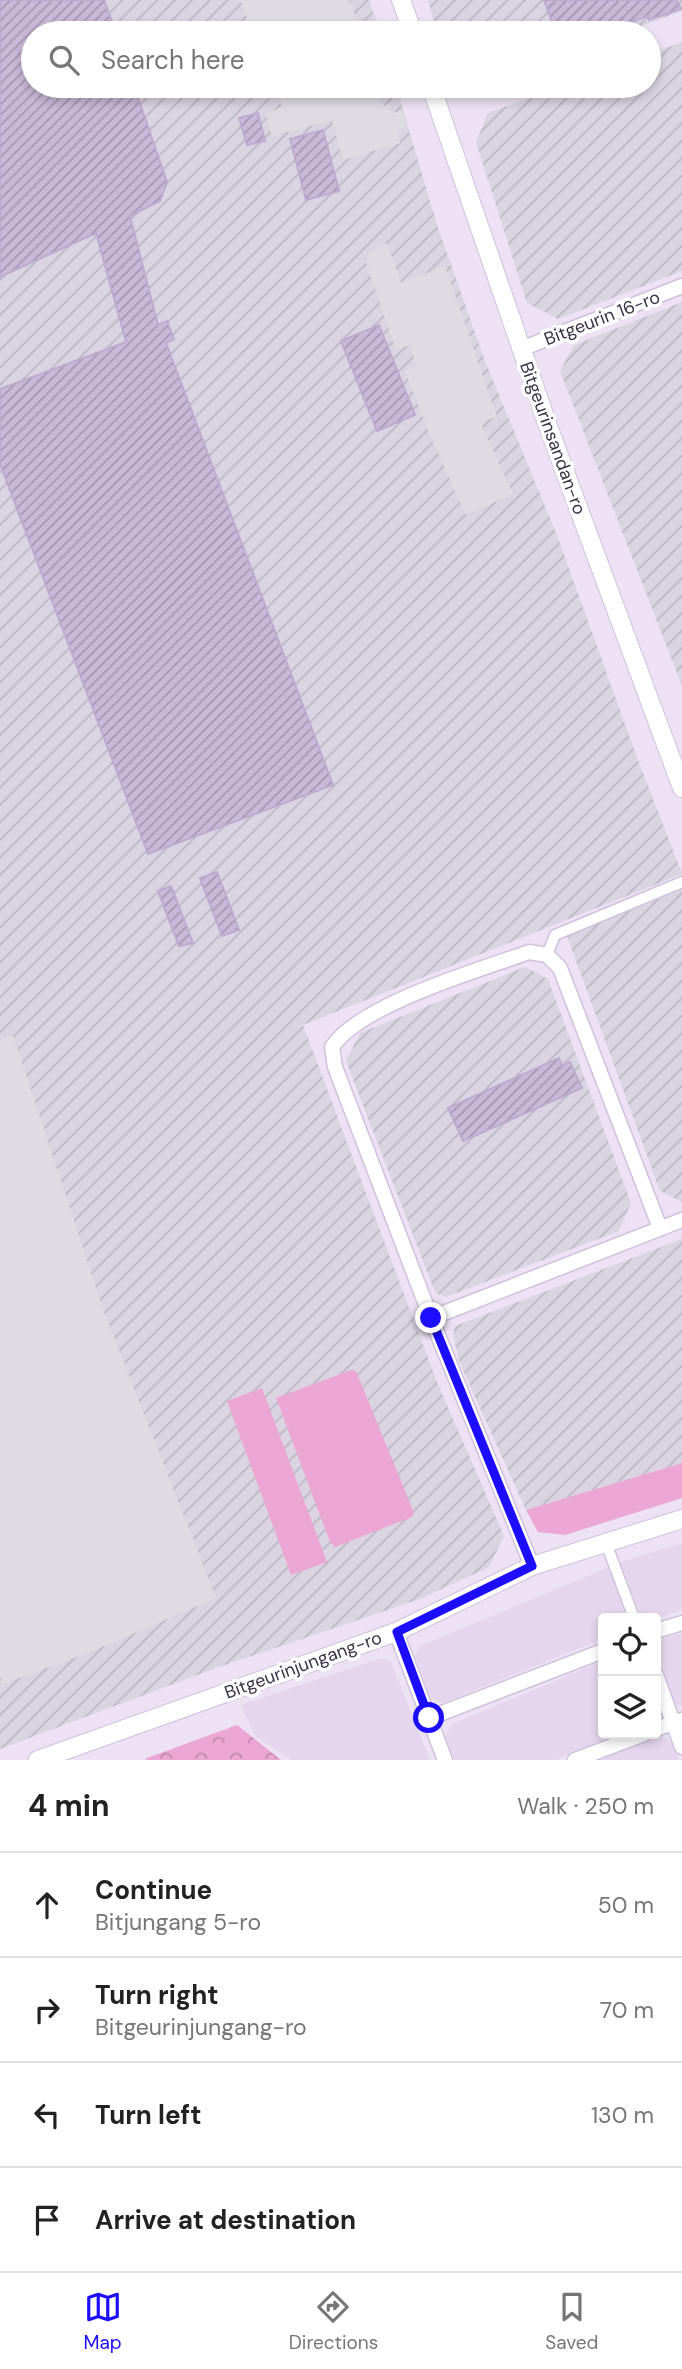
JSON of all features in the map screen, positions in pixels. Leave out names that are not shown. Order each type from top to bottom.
[{"type":"street","points":[[401,0],[408,21]]},
{"type":"street","name":"Bitgeurinsandan-ro","points":[[435,98],[521,349],[681,783]]},
{"type":"street","name":"Bitgeurin 16-ro","points":[[521,349],[682,286]]},
{"type":"street","points":[[547,955],[555,934],[682,882]]},
{"type":"street","points":[[532,1566],[431,1318],[335,1067],[332,1047],[342,1031],[379,1010],[528,951],[547,955],[560,968],[660,1228]]},
{"type":"street","points":[[431,1318],[682,1220]]},
{"type":"street","name":"Bitgeurinjungang-ro","points":[[38,1760],[397,1632],[532,1566],[682,1520]]},
{"type":"street","points":[[606,1543],[632,1613]]},
{"type":"street","points":[[661,1629],[682,1623]]},
{"type":"street","points":[[397,1632],[446,1760]]},
{"type":"street","points":[[429,1718],[598,1653]]},
{"type":"street","points":[[656,1676],[678,1721],[682,1747]]},
{"type":"street","points":[[661,1727],[678,1721]]},
{"type":"street","points":[[576,1760],[631,1739]]},
{"type":"shaded area","points":[[0,0],[369,0],[377,21],[21,21],[21,98],[400,98],[438,228],[485,361],[557,535],[682,874],[303,1025],[437,1382],[504,1536],[489,1567],[420,1599],[216,1668],[0,1749]]},
{"type":"shaded area","points":[[240,0],[349,0],[357,21],[248,21]]},
{"type":"shaded area","points":[[428,0],[682,0],[682,11],[655,21],[434,21]]},
{"type":"shaded area","points":[[682,42],[682,271],[558,319],[527,303],[476,142],[488,113],[529,98],[661,98],[661,50]]},
{"type":"shaded area","points":[[279,98],[380,98],[382,106],[390,104],[392,113],[402,111],[407,126],[397,130],[400,143],[343,160],[332,120],[272,136],[266,114],[282,107]]},
{"type":"shaded area","points":[[387,243],[401,283],[445,266],[497,417],[486,420],[482,426],[513,494],[466,515],[405,371],[417,367],[410,345],[396,350],[366,262],[369,252]]},
{"type":"shaded area","points":[[682,302],[682,686],[560,371],[574,345]]},
{"type":"shaded area","points":[[682,889],[682,1202],[660,1191],[567,936]]},
{"type":"shaded area","points":[[525,967],[548,979],[631,1203],[619,1231],[446,1297],[436,1293],[433,1287],[346,1061],[360,1033]]},
{"type":"shaded area","points":[[13,1035],[104,1312],[216,1598],[95,1650],[3,1684],[0,1676],[0,1041]]},
{"type":"shaded area","points":[[682,1239],[682,1463],[526,1510],[459,1361],[453,1334],[455,1326]]},
{"type":"shaded area","points":[[682,1543],[682,1610],[661,1617],[661,1613],[640,1613],[620,1562]]},
{"type":"shaded area","points":[[609,1567],[627,1613],[598,1613],[598,1641],[442,1703],[430,1696],[415,1655],[420,1646]]},
{"type":"shaded area","points":[[682,1633],[682,1707],[675,1703],[661,1663],[661,1640]]},
{"type":"shaded area","points":[[382,1658],[391,1662],[430,1760],[292,1760],[255,1736],[241,1705]]},
{"type":"shaded area","points":[[598,1663],[598,1739],[607,1739],[555,1760],[455,1760],[445,1737],[452,1724]]},
{"type":"shaded area","points":[[661,1735],[673,1743],[679,1760],[597,1760],[651,1739],[661,1739]]},
{"type":"green space","points":[[351,1370],[356,1371],[414,1513],[412,1517],[335,1547],[330,1542],[276,1398]]},
{"type":"green space","points":[[262,1388],[327,1562],[291,1575],[227,1401]]},
{"type":"green space","points":[[682,1463],[682,1498],[565,1535],[538,1532],[526,1510]]},
{"type":"green space","points":[[237,1725],[281,1760],[145,1760],[147,1758]]},
{"type":"building","points":[[0,0],[104,0],[112,21],[21,21],[21,98],[138,98],[167,182],[160,201],[130,216],[158,325],[167,321],[174,339],[166,343],[333,785],[148,854],[0,464],[0,389],[126,342],[96,233],[0,277]]},
{"type":"building","points":[[544,0],[677,0],[681,9],[649,20],[648,16],[634,21],[552,21]]},
{"type":"building","points":[[258,113],[265,141],[247,145],[239,118]]},
{"type":"building","points":[[323,130],[339,191],[306,200],[290,139]]},
{"type":"building","points":[[379,325],[415,415],[377,431],[341,341]]},
{"type":"building","points":[[217,872],[239,930],[222,936],[200,878]]},
{"type":"building","points":[[171,886],[193,943],[179,946],[158,891]]},
{"type":"building","points":[[559,1058],[562,1066],[570,1062],[582,1088],[463,1141],[448,1108]]},
{"type":"route","points":[[429,1718],[397,1632],[532,1566],[431,1318]]}]
